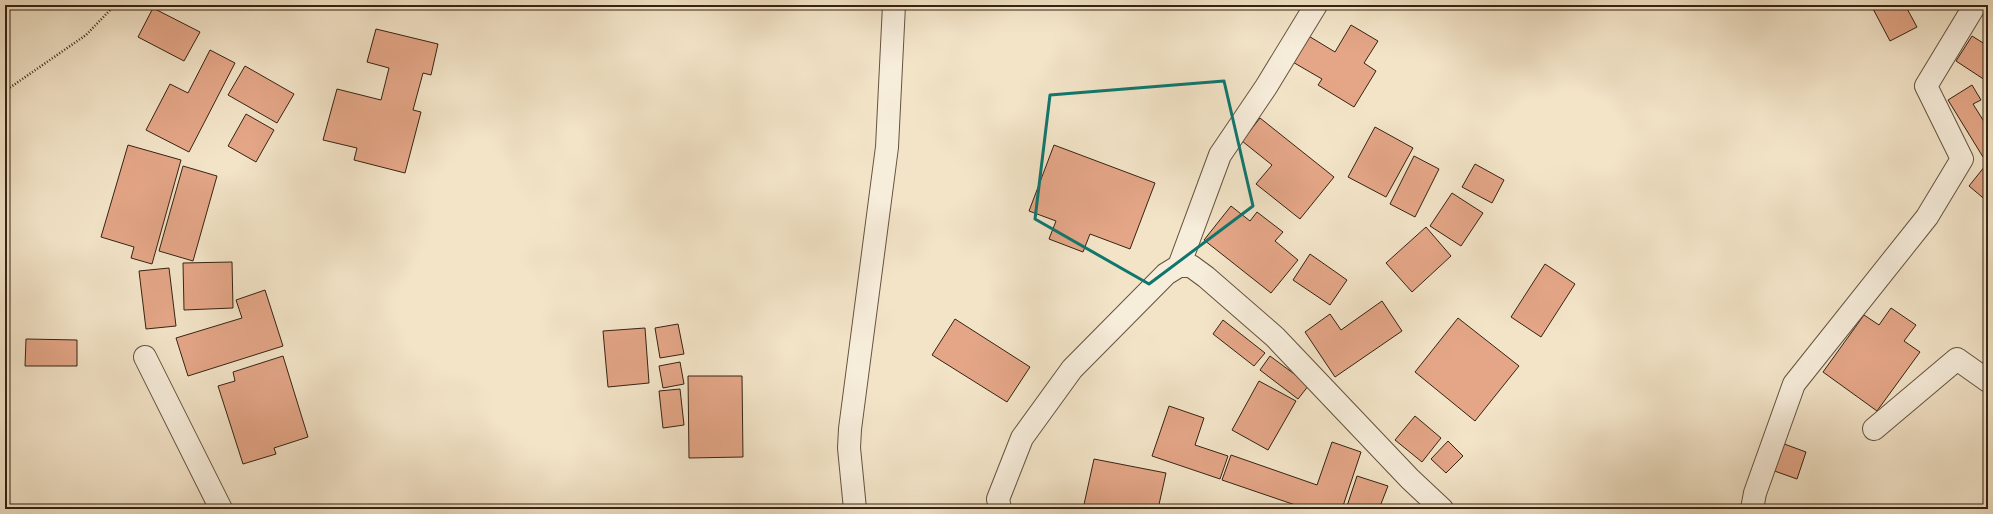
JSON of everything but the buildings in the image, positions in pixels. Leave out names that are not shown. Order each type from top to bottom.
[{"type":"street","points":[[855,509],[849,448],[850,429],[887,147],[894,5]]},
{"type":"street","points":[[1179,266],[1220,155],[1266,87],[1316,5]]},
{"type":"street","points":[[1752,509],[1755,493],[1794,384],[1927,218],[1962,159],[1926,86],[1975,5]]},
{"type":"street","points":[[1000,509],[998,499],[1022,438],[1072,369],[1106,332],[1166,274],[1179,266],[1191,266],[1206,277],[1275,337],[1410,479],[1442,509]]},
{"type":"street","points":[[145,357],[221,509]]},
{"type":"street","points":[[1874,429],[1958,359],[1988,381]]},
{"type":"path","points":[[5,91],[86,35],[115,5]]},
{"type":"highlighted area","points":[[1224,81],[1253,206],[1149,284],[1035,219],[1050,95]]}]
